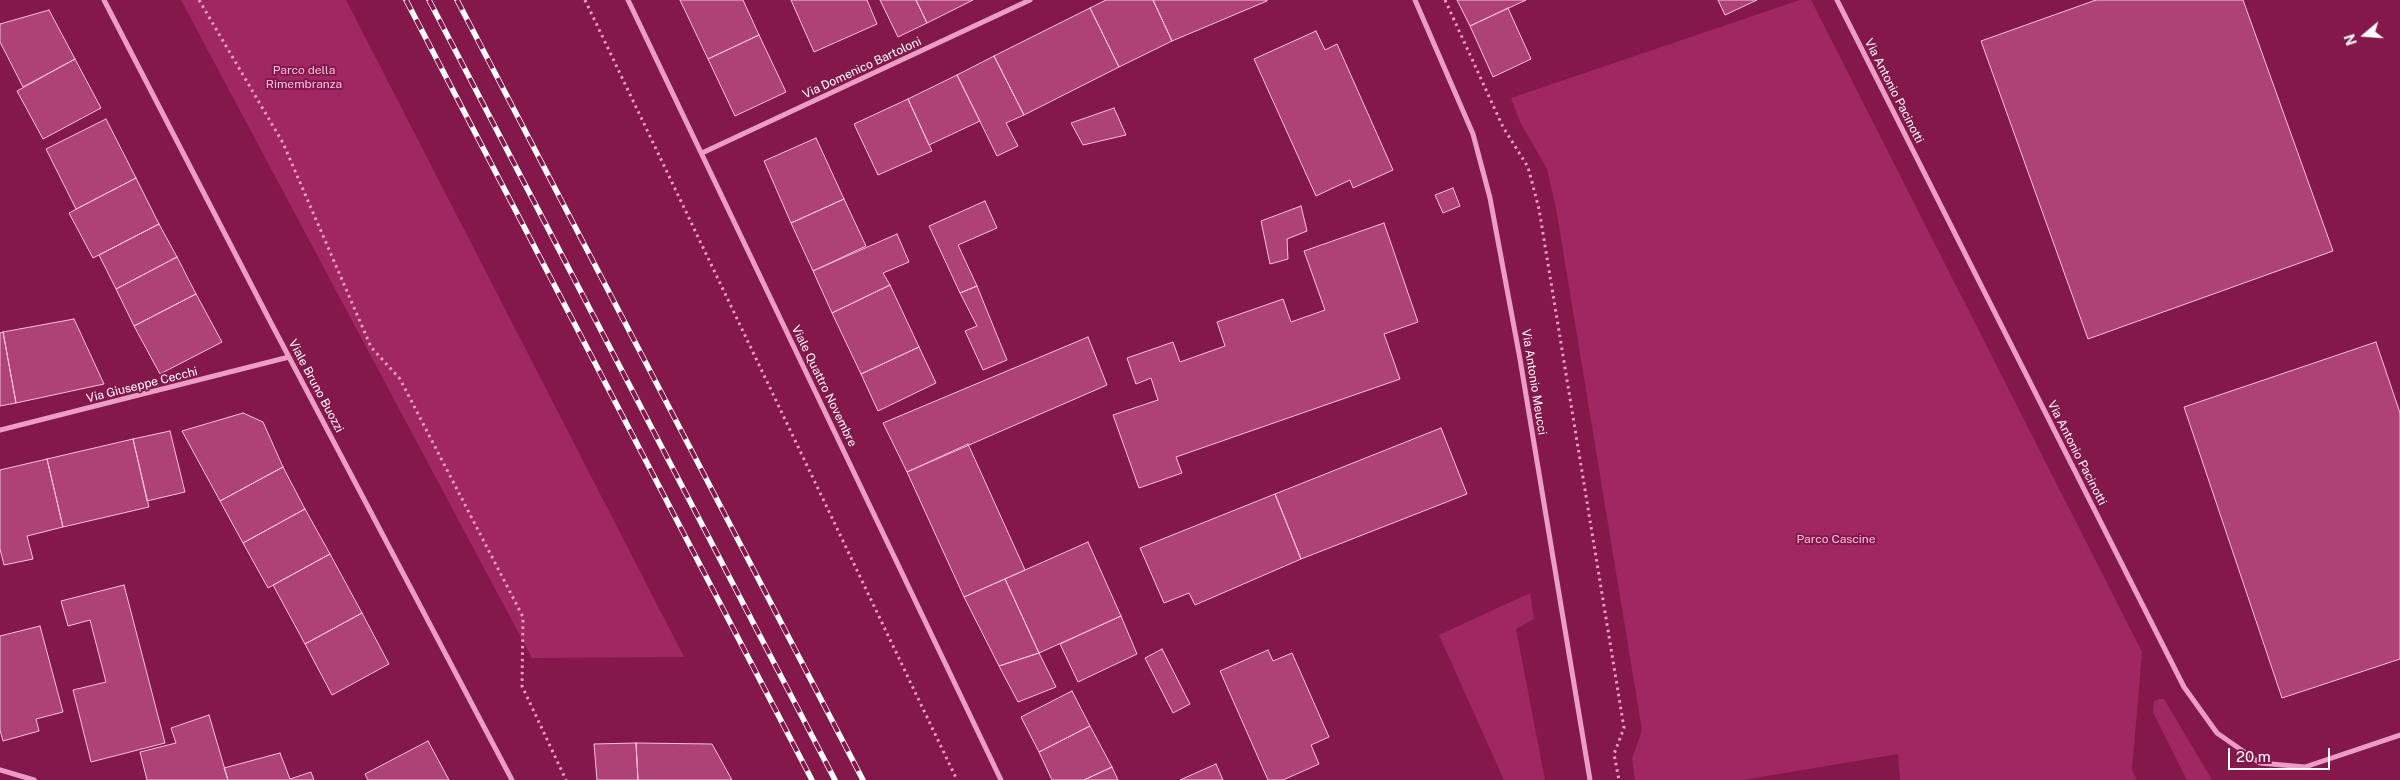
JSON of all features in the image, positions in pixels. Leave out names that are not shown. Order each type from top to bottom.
[{"type":"street","name":"Viale Bruno Buozzi","points":[[104,0],[289,357],[512,780]]},
{"type":"street","name":"Viale Quattro Novembre","points":[[628,0],[1001,780]]},
{"type":"street","name":"Via Domenico Bartoloni","points":[[702,153],[1030,0]]},
{"type":"street","name":"Via Antonio Meucci","points":[[1415,0],[1473,134],[1490,198],[1520,359],[1590,780]]},
{"type":"street","name":"Via Antonio Pacinotti","points":[[1837,0],[2184,687],[2217,733],[2260,763],[2306,767],[2400,735]]},
{"type":"street","name":"Via Giuseppe Cecchi","points":[[0,430],[289,357]]},
{"type":"street","points":[[0,770],[34,780]]},
{"type":"path","points":[[199,0],[283,144],[371,347],[400,379],[523,617],[522,686],[566,780]]},
{"type":"path","points":[[584,0],[957,780]]},
{"type":"path","points":[[1445,0],[1503,127],[1528,167],[1539,209],[1624,728],[1614,754],[1619,780]]},
{"type":"green space","name":"Parco della Rimembranza","points":[[181,0],[346,0],[684,657],[532,658]]},
{"type":"green space","name":"Parco Cascine","points":[[1800,0],[1811,0],[2142,652],[2132,770],[2137,780],[1900,780],[1898,754],[1743,780],[1635,780],[1632,759],[1642,730],[1556,208],[1547,169],[1520,122],[1511,98]]},
{"type":"green space","points":[[1530,593],[1534,619],[1516,629],[1545,780],[1504,780],[1439,635]]},
{"type":"green space","points":[[2164,699],[2212,780],[2187,780],[2153,712],[2154,701]]},
{"type":"building","points":[[680,0],[743,0],[759,35],[708,59]]},
{"type":"building","points":[[791,0],[867,0],[877,24],[814,52]]},
{"type":"building","points":[[880,0],[916,0],[927,23],[898,37]]},
{"type":"building","points":[[916,0],[973,0],[927,23]]},
{"type":"building","points":[[1106,0],[1153,0],[1172,41],[1119,67],[1090,8]]},
{"type":"building","points":[[1153,0],[1267,0],[1267,1],[1172,41]]},
{"type":"building","points":[[1457,0],[1526,0],[1470,26]]},
{"type":"building","points":[[1718,0],[1757,0],[1725,15]]},
{"type":"building","points":[[2096,0],[2243,0],[2333,251],[2088,339],[1981,41]]},
{"type":"building","points":[[1090,8],[1119,67],[1024,115],[994,56]]},
{"type":"building","points":[[1508,8],[1531,59],[1493,77],[1470,26]]},
{"type":"building","points":[[49,10],[75,59],[23,87],[0,42],[0,24]]},
{"type":"building","points":[[1316,31],[1325,50],[1337,44],[1393,170],[1353,188],[1350,180],[1316,196],[1254,59]]},
{"type":"building","points":[[759,35],[786,92],[735,116],[708,59]]},
{"type":"building","points":[[994,56],[1024,115],[1006,123],[1018,146],[997,156],[957,75]]},
{"type":"building","points":[[75,59],[101,108],[43,139],[17,91]]},
{"type":"building","points":[[957,75],[980,121],[929,145],[908,99]]},
{"type":"building","points":[[908,99],[932,151],[878,175],[854,124]]},
{"type":"building","points":[[1114,108],[1126,135],[1083,145],[1071,123]]},
{"type":"building","points":[[106,119],[136,178],[76,209],[46,149]]},
{"type":"building","points":[[816,138],[844,199],[791,223],[764,161]]},
{"type":"building","points":[[136,178],[159,224],[93,258],[69,213]]},
{"type":"building","points":[[1453,188],[1460,206],[1443,213],[1435,195]]},
{"type":"building","points":[[844,199],[866,246],[813,271],[791,223]]},
{"type":"building","points":[[985,201],[997,228],[958,245],[977,286],[960,293],[929,226]]},
{"type":"building","points":[[1301,206],[1307,231],[1287,239],[1288,259],[1270,264],[1261,221]]},
{"type":"building","points":[[1384,223],[1418,322],[1384,334],[1400,379],[1176,457],[1182,473],[1139,488],[1113,415],[1158,400],[1151,378],[1136,384],[1127,358],[1173,342],[1180,362],[1225,346],[1217,322],[1283,299],[1291,322],[1325,310],[1304,251]]},
{"type":"building","points":[[159,224],[177,257],[116,289],[99,255]]},
{"type":"building","points":[[897,234],[909,262],[883,273],[890,285],[832,313],[813,271]]},
{"type":"building","points":[[177,257],[196,294],[134,326],[116,289]]},
{"type":"building","points":[[890,285],[919,347],[861,374],[832,313]]},
{"type":"building","points":[[977,286],[1007,360],[983,370],[965,331],[977,326],[960,293]]},
{"type":"building","points":[[196,294],[222,342],[160,374],[134,326]]},
{"type":"building","points":[[74,319],[104,384],[16,403],[3,332]]},
{"type":"building","points":[[3,332],[16,403],[0,406],[0,333]]},
{"type":"building","points":[[1088,337],[1107,385],[907,472],[883,423]]},
{"type":"building","points":[[2376,342],[2400,413],[2400,659],[2282,698],[2184,407]]},
{"type":"building","points":[[919,347],[936,383],[878,411],[861,374]]},
{"type":"building","points":[[243,413],[263,422],[283,467],[220,501],[182,431]]},
{"type":"building","points":[[1441,428],[1467,494],[1301,559],[1275,494]]},
{"type":"building","points":[[170,431],[185,492],[147,501],[133,439]]},
{"type":"building","points":[[133,439],[149,507],[63,527],[47,459]]},
{"type":"building","points":[[968,444],[1025,570],[964,597],[907,472]]},
{"type":"building","points":[[47,459],[63,527],[27,536],[33,559],[4,565],[0,549],[0,470]]},
{"type":"building","points":[[283,467],[305,509],[243,543],[220,501]]},
{"type":"building","points":[[1275,494],[1301,559],[1195,605],[1189,593],[1164,603],[1140,548]]},
{"type":"building","points":[[305,509],[330,554],[268,588],[243,543]]},
{"type":"building","points":[[1088,542],[1121,616],[1039,653],[1005,579]]},
{"type":"building","points":[[330,554],[362,613],[305,644],[273,585]]},
{"type":"building","points":[[1005,579],[1039,653],[999,666],[964,597]]},
{"type":"building","points":[[124,585],[165,743],[91,762],[73,690],[106,682],[90,620],[68,626],[61,601]]},
{"type":"building","points":[[362,613],[389,664],[332,695],[305,644]]},
{"type":"building","points":[[1121,616],[1137,654],[1078,682],[1060,644]]},
{"type":"building","points":[[40,626],[63,712],[36,719],[39,731],[3,741],[0,730],[0,636]]},
{"type":"building","points":[[1162,649],[1190,704],[1173,713],[1145,658]]},
{"type":"building","points":[[1268,650],[1273,661],[1292,653],[1329,737],[1311,745],[1319,764],[1283,780],[1268,780],[1220,671]]},
{"type":"building","points":[[1039,653],[1056,687],[1018,702],[999,666]]},
{"type":"building","points":[[1072,691],[1090,726],[1039,752],[1021,717]]},
{"type":"building","points":[[209,715],[228,780],[147,780],[140,752],[176,743],[171,728]]},
{"type":"building","points":[[1090,726],[1112,767],[1084,780],[1052,780],[1039,752]]},
{"type":"building","points":[[428,741],[449,780],[368,780],[365,774]]},
{"type":"building","points":[[636,743],[638,780],[597,780],[594,744]]},
{"type":"building","points":[[636,743],[712,744],[732,780],[638,780]]},
{"type":"building","points":[[280,753],[290,779],[311,772],[314,780],[228,780],[224,768]]},
{"type":"building","points":[[1216,764],[1223,780],[1180,780]]},
{"type":"building","points":[[1112,767],[1118,780],[1084,780]]},
{"type":"railway","points":[[406,0],[812,780]]},
{"type":"railway","points":[[429,0],[835,780]]},
{"type":"railway","points":[[457,0],[863,780]]}]
